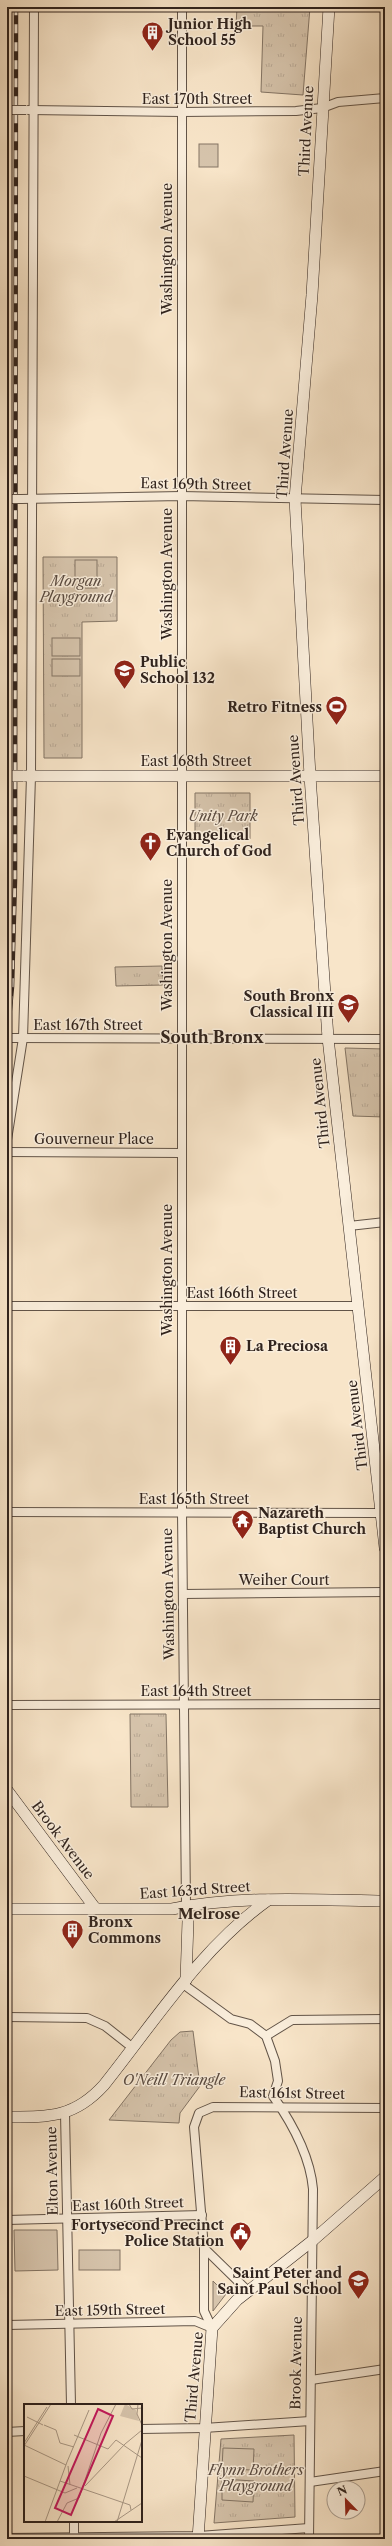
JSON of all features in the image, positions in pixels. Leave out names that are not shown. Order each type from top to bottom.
[{"type":"main road","name":"Third Avenue","points":[[329,7],[312,295],[295,499],[310,776],[328,1038],[385,1548]]},
{"type":"main road","name":"East 168th Street","points":[[7,776],[385,776]]},
{"type":"main road","name":"Brook Avenue","points":[[7,1790],[95,1908]]},
{"type":"main road","name":"East 163rd Street","points":[[7,1909],[172,1909],[198,1903],[269,1900],[385,1901]]},
{"type":"main road","name":"Elton Avenue","points":[[65,2113],[78,2107],[95,2095],[134,2048],[185,1982],[244,1919],[269,1900]]},
{"type":"main road","name":"Washington Avenue","points":[[185,1982],[188,1921],[186,1906]]},
{"type":"main road","points":[[7,2117],[48,2117],[65,2113]]},
{"type":"main road","name":"Third Avenue","points":[[198,2537],[204,2428],[212,2328],[248,2291],[312,2242],[385,2177]]},
{"type":"street","points":[[7,1140],[23,1038],[33,498],[30,110],[34,7]]},
{"type":"street","name":"Washington Avenue","points":[[182,7],[181,1153],[182,1512],[186,1906]]},
{"type":"street","name":"East 170th Street","points":[[7,110],[182,112],[296,111],[322,108],[338,102],[385,98]]},
{"type":"street","name":"East 169th Street","points":[[7,499],[181,496],[385,500]]},
{"type":"street","name":"East 167th Street","points":[[10,1038],[385,1039]]},
{"type":"street","name":"Gouverneur Place","points":[[7,1152],[181,1153]]},
{"type":"street","points":[[349,1226],[385,1222]]},
{"type":"street","name":"East 166th Street","points":[[7,1306],[358,1306]]},
{"type":"street","points":[[378,1480],[385,1461]]},
{"type":"street","name":"East 165th Street","points":[[7,1512],[381,1513]]},
{"type":"street","name":"Weiher Court","points":[[183,1594],[385,1592]]},
{"type":"street","name":"East 164th Street","points":[[7,1705],[185,1703],[385,1704]]},
{"type":"street","points":[[185,1982],[231,2019],[250,2024],[266,2036],[292,2020],[385,2019]]},
{"type":"street","points":[[7,2017],[87,2018],[105,2026],[134,2048]]},
{"type":"street","name":"Brook Avenue","points":[[266,2036],[275,2061],[278,2081],[273,2096],[282,2109],[305,2153],[310,2171],[312,2242],[309,2539]]},
{"type":"street","name":"East 161st Street","points":[[202,2215],[194,2127],[200,2113],[213,2107],[282,2109],[385,2108]]},
{"type":"street","name":"Elton Avenue","points":[[65,2113],[71,2404]]},
{"type":"street","points":[[202,2215],[204,2248],[204,2311],[212,2328]]},
{"type":"street","name":"East 160th Street","points":[[7,2220],[202,2215]]},
{"type":"street","points":[[204,2248],[248,2291]]},
{"type":"street","name":"East 159th Street","points":[[7,2325],[195,2321],[212,2328]]},
{"type":"street","points":[[311,2380],[385,2369]]},
{"type":"street","points":[[142,2429],[204,2428],[310,2421]]},
{"type":"street","points":[[7,2432],[24,2432]]},
{"type":"street","points":[[310,2482],[385,2470]]},
{"type":"street","points":[[74,2522],[74,2538]]},
{"type":"street","points":[[7,2538],[198,2537],[309,2528]]},
{"type":"green space","points":[[237,7],[310,7],[303,95],[261,92],[263,26],[236,26]]},
{"type":"green space","points":[[199,144],[218,144],[218,167],[199,167]]},
{"type":"green space","name":"Morgan Playground","points":[[43,557],[117,557],[117,621],[82,622],[82,758],[44,758]]},
{"type":"green space","points":[[75,560],[97,560],[97,588],[75,588]]},
{"type":"green space","points":[[52,638],[80,638],[80,656],[52,656]]},
{"type":"green space","points":[[52,659],[80,659],[80,676],[52,676]]},
{"type":"green space","name":"Unity Park","points":[[195,793],[250,793],[250,839],[195,840]]},
{"type":"green space","points":[[162,966],[163,985],[116,986],[115,967]]},
{"type":"green space","points":[[345,1048],[385,1049],[385,1117],[353,1116]]},
{"type":"green space","points":[[130,1714],[166,1714],[168,1807],[131,1807]]},
{"type":"green space","name":"O'Neill Triangle","points":[[193,2031],[200,2086],[180,2113],[179,2123],[109,2120],[171,2040],[180,2032]]},
{"type":"green space","points":[[14,2230],[57,2230],[58,2270],[15,2271]]},
{"type":"green space","points":[[79,2250],[120,2250],[120,2270],[79,2270]]},
{"type":"green space","points":[[213,2281],[226,2294],[213,2311]]},
{"type":"green space","name":"Flynn Brothers Playground","points":[[294,2435],[295,2517],[214,2523],[221,2439]]},
{"type":"green space","points":[[223,2448],[254,2449],[253,2470],[222,2469]]},
{"type":"green space","points":[[222,2479],[254,2481],[253,2502],[222,2500]]},
{"type":"railway","points":[[7,1041],[12,987],[15,880],[16,7]]},
{"type":"place","name":"Junior High School 55","points":[[152,52]]},
{"type":"place","name":"Public School 132","points":[[124,690]]},
{"type":"place","name":"Retro Fitness","points":[[337,726]]},
{"type":"place","name":"Evangelical Church of God","points":[[150,862]]},
{"type":"place","name":"South Bronx Classical III","points":[[349,1024]]},
{"type":"place","name":"La Preciosa","points":[[230,1366]]},
{"type":"place","name":"Nazareth Baptist Church","points":[[243,1540]]},
{"type":"place","name":"Bronx Commons","points":[[72,1950]]},
{"type":"place","name":"Fortysecond Precinct Police Station","points":[[240,2252]]},
{"type":"place","name":"Saint Peter and Saint Paul School","points":[[358,2300]]},
{"type":"district","name":"South Bronx","points":[[212,1037]]},
{"type":"district","name":"Melrose","points":[[209,1913]]}]
